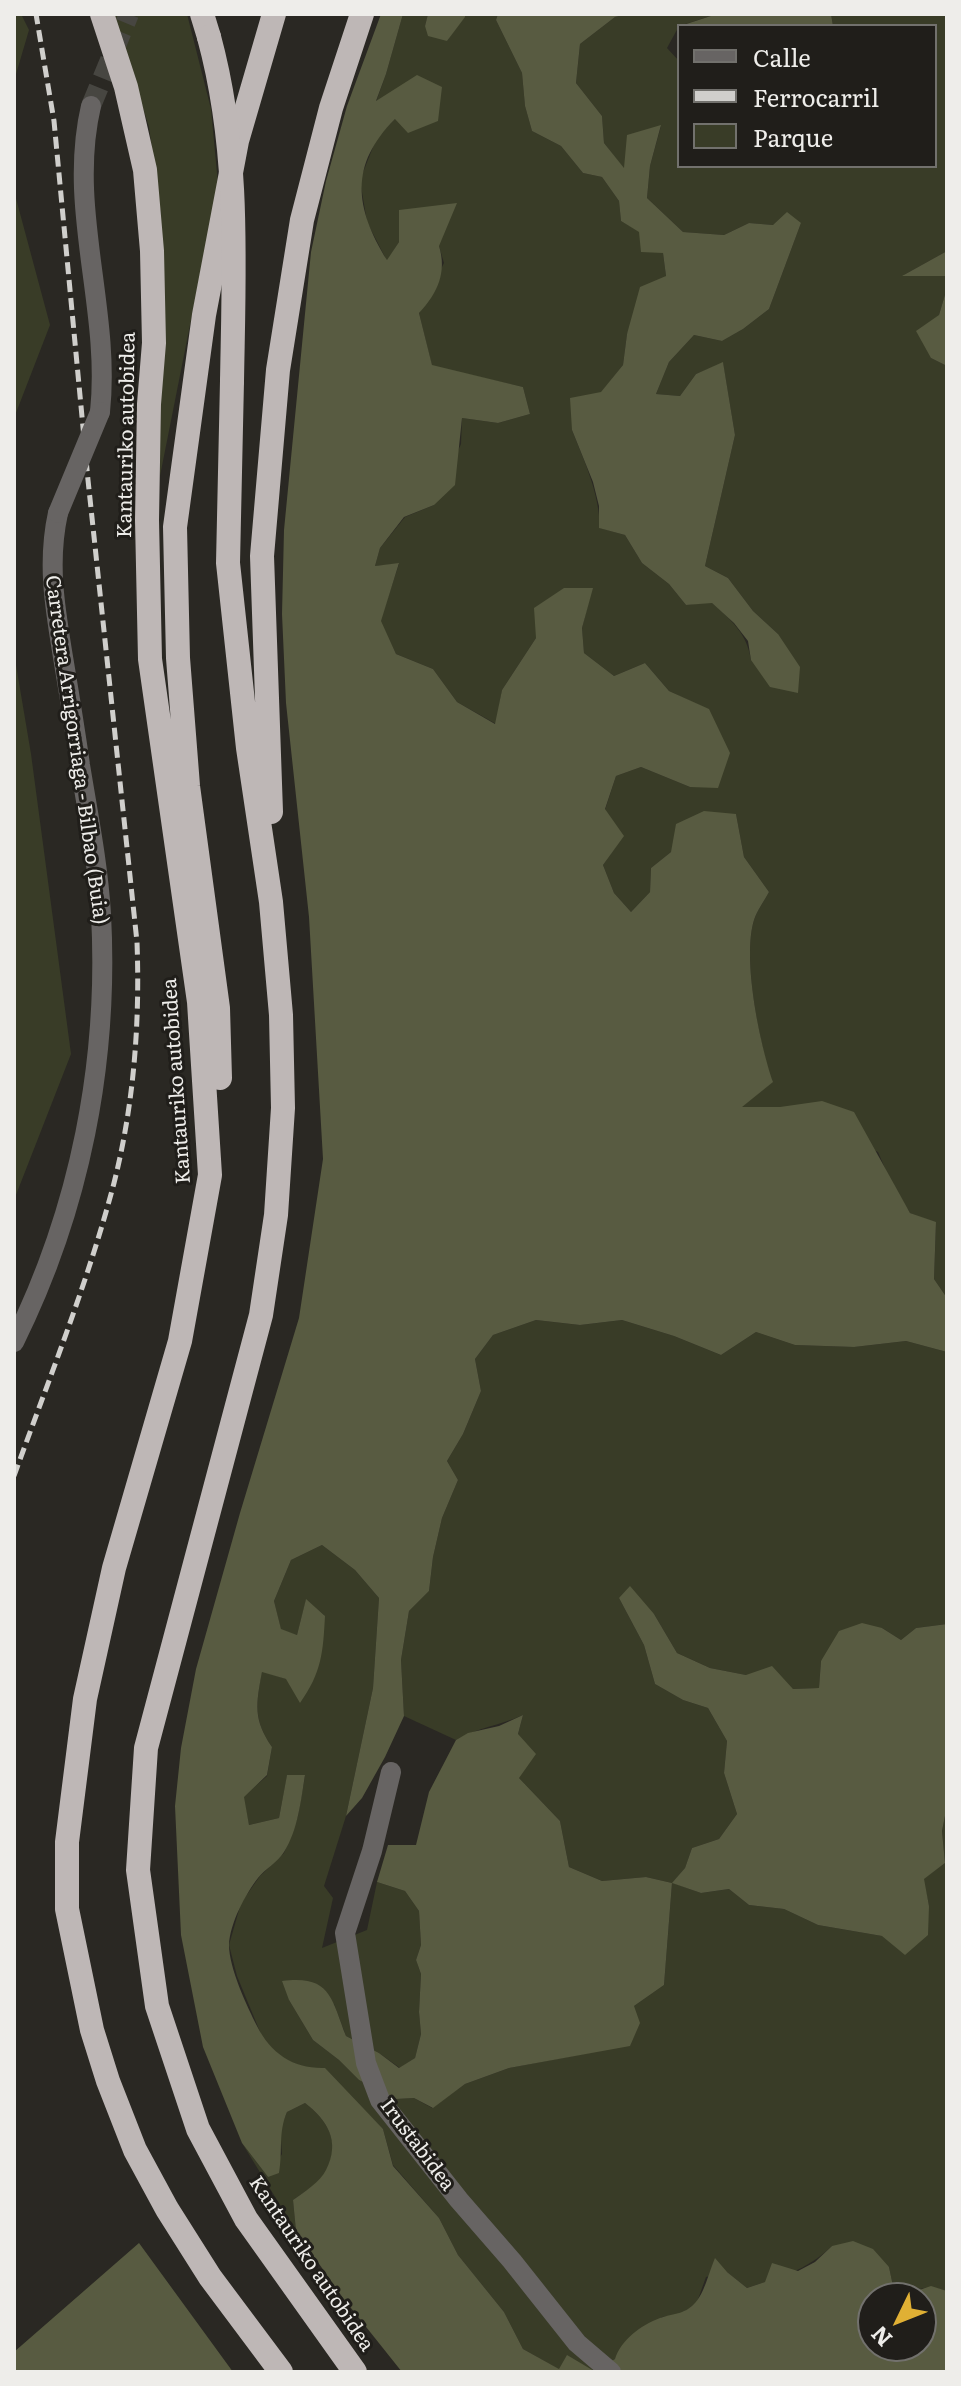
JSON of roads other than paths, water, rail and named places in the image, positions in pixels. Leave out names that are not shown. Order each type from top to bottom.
[{"type":"highway","name":"Kantauriko autobidea","points":[[102,14],[126,87],[145,170],[152,251],[154,343],[149,404],[147,520],[150,659],[199,1002],[210,1175],[180,1341],[114,1568],[85,1699],[67,1842],[67,1909],[92,2030],[135,2150],[167,2209],[210,2277],[281,2372]]},
{"type":"highway","points":[[210,1175],[220,1096],[218,1008],[188,786],[178,658],[175,527],[204,315],[237,141],[274,14]]},
{"type":"highway","points":[[271,902],[271,808],[262,556],[271,433],[302,220],[331,108],[362,14]]},
{"type":"highway","name":"Kantauriko autobidea","points":[[206,25],[229,126],[232,177],[228,563],[248,748],[271,902],[281,1015],[283,1108],[276,1215],[261,1315],[146,1748],[138,1870],[157,2006],[198,2129],[246,2219],[355,2372]]},
{"type":"street","name":"Carretera Arrigorriaga - Bilbao (Buia)","points":[[14,1342],[60,1230],[74,1187],[96,1086],[102,1019],[102,927],[96,867],[53,594],[52,540],[58,513],[100,412],[102,359],[86,228],[83,174],[91,106]]},
{"type":"street","name":"Irustabidea","points":[[391,1772],[372,1851],[345,1933],[366,2063],[380,2100],[459,2200],[577,2343],[611,2372]]},
{"type":"tunnel","points":[[91,106],[129,14]]},
{"type":"railway","points":[[14,1476],[80,1294],[114,1183],[131,1093],[137,1002],[137,942],[54,121],[36,14]]}]
